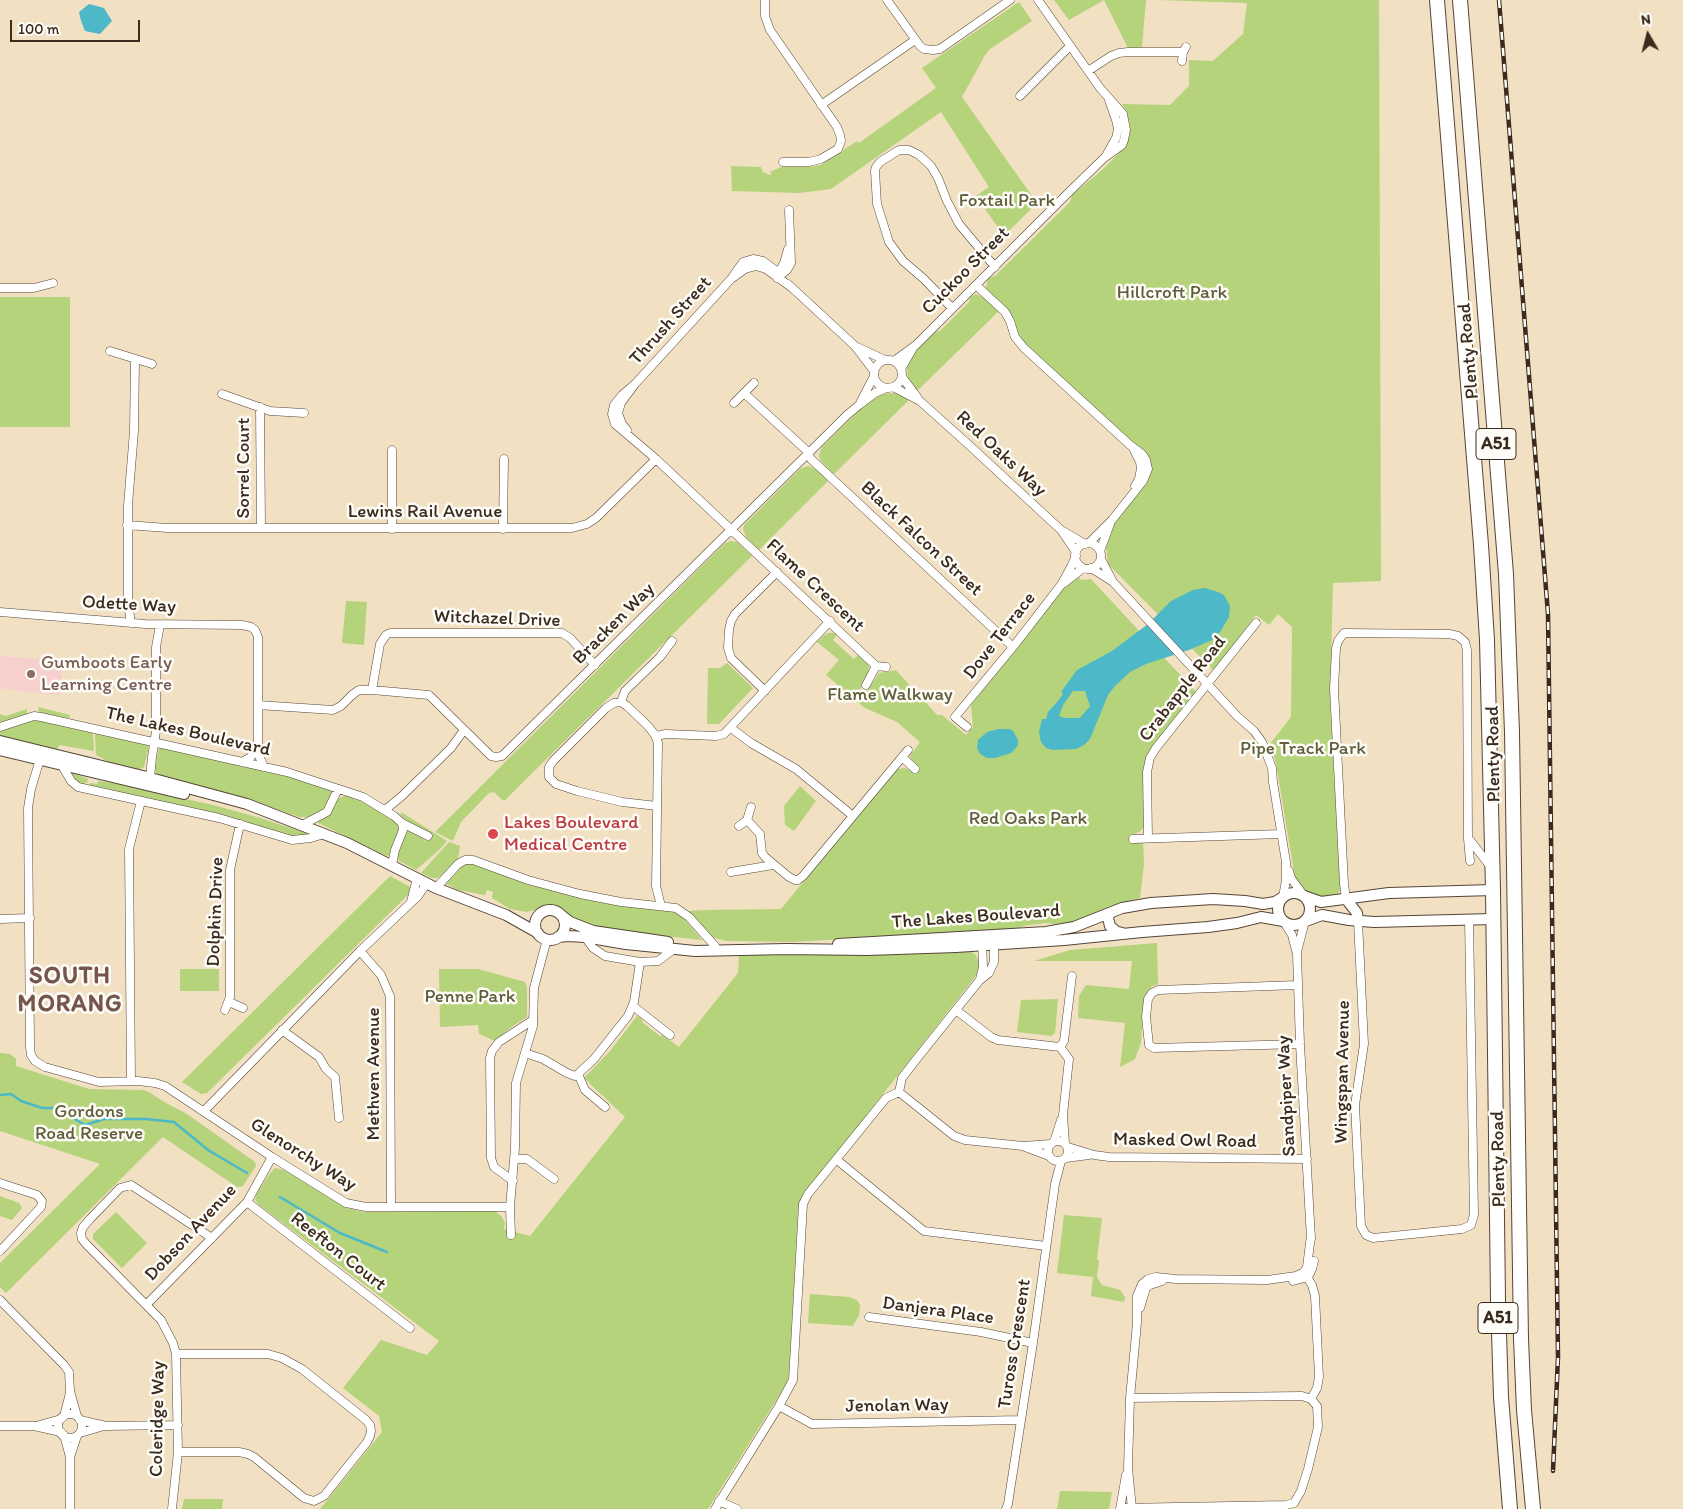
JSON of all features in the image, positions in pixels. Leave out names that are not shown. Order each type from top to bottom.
[{"type":"highway","name":"Plenty Road","points":[[1437,0],[1486,621],[1491,774],[1500,1397],[1510,1509]]},
{"type":"highway","name":"Plenty Road","points":[[1460,0],[1506,574],[1512,732],[1521,1348],[1524,1410],[1533,1509]]},
{"type":"highway","points":[[1493,890],[1515,890]]},
{"type":"highway","points":[[1493,919],[1515,918]]},
{"type":"street","points":[[765,0],[765,16],[770,30],[840,131],[838,149],[827,156],[816,161],[783,162]]},
{"type":"street","points":[[887,0],[924,49],[938,50],[1010,0]]},
{"type":"street","points":[[1038,0],[1088,71],[1119,53],[1184,53]]},
{"type":"street","points":[[822,105],[916,40]]},
{"type":"street","points":[[1020,96],[1070,46]]},
{"type":"street","name":"Cuckoo Street","points":[[889,361],[916,344],[1104,158],[1122,129],[1118,124],[1108,98],[1088,71]]},
{"type":"street","points":[[952,308],[924,279],[903,261],[889,242],[877,204],[875,171],[880,162],[900,150],[909,150],[919,155],[938,178],[959,224],[995,267]]},
{"type":"street","points":[[789,210],[789,244],[779,275],[855,346],[874,374],[878,384],[890,387],[897,385],[902,373],[889,361],[855,346]]},
{"type":"street","name":"Thrush Street","points":[[732,530],[640,444],[620,430],[615,424],[612,410],[617,400],[635,384],[730,279],[746,269],[756,266],[779,275]]},
{"type":"street","points":[[0,288],[34,288],[53,283]]},
{"type":"street","points":[[976,285],[1005,312],[1016,337],[1024,348],[1142,454],[1146,460],[1143,475],[1130,496],[1112,520],[1087,544]]},
{"type":"street","name":"Cuckoo Street","points":[[902,373],[916,344]]},
{"type":"street","points":[[110,351],[152,364]]},
{"type":"street","points":[[127,623],[128,488],[134,431],[135,360]]},
{"type":"street","points":[[874,374],[878,364],[889,361]]},
{"type":"street","name":"Red Oaks Way","points":[[902,373],[920,401],[1061,530],[1087,544]]},
{"type":"street","name":"Bracken Way","points":[[858,405],[866,393],[874,374]]},
{"type":"street","points":[[734,403],[754,383]]},
{"type":"street","name":"Red Oaks Way","points":[[890,387],[920,401]]},
{"type":"street","name":"Bracken Way","points":[[372,690],[433,697],[491,756],[502,756],[858,405],[875,393],[890,387]]},
{"type":"street","name":"Black Falcon Street","points":[[744,393],[1013,647]]},
{"type":"street","name":"Sorrel Court","points":[[222,394],[275,412],[304,413]]},
{"type":"street","name":"Sorrel Court","points":[[260,407],[261,528]]},
{"type":"street","points":[[392,450],[392,529]]},
{"type":"street","points":[[504,459],[504,529]]},
{"type":"street","name":"Lewins Rail Avenue","points":[[128,528],[565,529],[587,524],[603,512],[656,459]]},
{"type":"street","points":[[1087,568],[1097,565],[1112,520]]},
{"type":"street","name":"Flame Crescent","points":[[732,530],[876,666]]},
{"type":"street","name":"Red Oaks Way","points":[[1061,530],[1076,554]]},
{"type":"street","points":[[1113,582],[1078,563],[1076,554],[1081,546],[1087,544],[1096,545],[1113,582],[1237,716],[1258,745],[1273,782],[1286,862],[1291,878],[1308,900],[1311,911],[1306,921]]},
{"type":"street","name":"Dove Terrace","points":[[967,727],[955,717],[1061,585],[1076,554]]},
{"type":"street","name":"Dove Terrace","points":[[1061,585],[1087,568]]},
{"type":"street","points":[[765,691],[738,667],[731,658],[728,648],[729,630],[735,614],[777,572]]},
{"type":"street","name":"Odette Way","points":[[0,612],[156,625],[247,626],[255,630],[258,637],[258,705]]},
{"type":"street","points":[[657,740],[678,735],[716,736],[724,734],[830,621]]},
{"type":"street","name":"Crabapple Road","points":[[1148,838],[1147,772],[1150,758],[1256,623]]},
{"type":"street","points":[[147,777],[156,731],[156,625]]},
{"type":"street","name":"Witchazel Drive","points":[[372,690],[380,644],[386,635],[396,632],[562,633],[570,638],[595,665]]},
{"type":"street","name":"Plenty Road","points":[[1346,899],[1334,709],[1334,664],[1338,641],[1344,632],[1449,634],[1461,638],[1465,642],[1467,650],[1468,838],[1470,861]]},
{"type":"street","points":[[621,702],[625,691],[660,657],[672,641]]},
{"type":"street","points":[[866,685],[876,666],[886,667]]},
{"type":"street","points":[[264,767],[260,761],[258,742],[258,705],[333,710],[342,706],[352,694],[359,690],[372,690]]},
{"type":"street","points":[[621,702],[631,709],[657,740],[656,886],[661,906]]},
{"type":"street","points":[[621,702],[606,708],[553,761],[549,767],[548,777],[556,784],[577,791],[622,802],[657,806]]},
{"type":"street","name":"The Lakes Boulevard","points":[[0,727],[37,716],[301,776],[363,797],[402,823],[428,836]]},
{"type":"street","points":[[731,728],[751,743],[796,769],[853,816]]},
{"type":"street","points":[[385,810],[467,733]]},
{"type":"street","points":[[0,741],[61,764],[275,815]]},
{"type":"street","points":[[242,762],[251,757],[258,742]]},
{"type":"street","points":[[0,750],[41,755],[147,777],[222,797],[324,834],[432,886],[506,915],[547,939],[558,937],[562,934],[565,924],[558,912],[549,910],[523,916],[506,915]]},
{"type":"street","points":[[747,820],[760,834],[762,853],[789,878],[800,879],[908,750]]},
{"type":"street","points":[[0,919],[30,918],[28,808],[31,789],[41,755]]},
{"type":"street","points":[[902,757],[915,769]]},
{"type":"street","points":[[61,764],[71,781],[78,787],[240,824],[292,840],[311,838],[324,834]]},
{"type":"street","points":[[302,825],[327,812],[338,789]]},
{"type":"street","points":[[394,816],[402,796]]},
{"type":"street","points":[[131,1081],[129,849],[141,801]]},
{"type":"street","points":[[739,826],[747,820],[751,807]]},
{"type":"street","points":[[392,866],[395,850],[404,830],[402,823]]},
{"type":"street","name":"Dolphin Drive","points":[[225,1010],[229,1002],[230,870],[240,824]]},
{"type":"street","points":[[1133,839],[1281,834]]},
{"type":"street","points":[[1468,838],[1492,869]]},
{"type":"street","points":[[204,1111],[360,951],[423,890],[432,886],[465,860],[473,860],[555,887],[599,898],[680,910],[715,946]]},
{"type":"street","points":[[1286,862],[1286,880],[1278,912],[1283,922],[1288,925],[1297,926],[1322,915],[1358,921],[1493,919]]},
{"type":"street","points":[[731,872],[773,865]]},
{"type":"street","points":[[411,902],[417,878]]},
{"type":"street","points":[[647,905],[656,886]]},
{"type":"street","points":[[1283,897],[1293,893],[1322,902],[1376,894],[1493,890]]},
{"type":"street","name":"The Lakes Boulevard","points":[[994,940],[1074,927],[1128,907],[1151,903],[1213,899],[1263,904],[1275,902],[1283,897]]},
{"type":"street","points":[[1346,899],[1357,913],[1358,921]]},
{"type":"street","points":[[538,933],[536,920],[541,913]]},
{"type":"street","points":[[1110,913],[1108,918],[1110,926],[1117,932],[1125,934]]},
{"type":"street","name":"The Lakes Boulevard","points":[[561,915],[576,925],[604,934],[756,949]]},
{"type":"street","name":"The Lakes Boulevard","points":[[558,937],[585,937],[626,944],[719,951],[786,949],[863,942],[982,941],[1125,934],[1222,926],[1261,917],[1283,922]]},
{"type":"street","name":"Glenorchy Way","points":[[30,918],[31,1055],[45,1067],[99,1082],[131,1081],[155,1083],[165,1086],[272,1158],[346,1203],[366,1207],[510,1207]]},
{"type":"street","name":"Plenty Road","points":[[1469,919],[1474,1216],[1471,1225]]},
{"type":"street","name":"Sandpiper Way","points":[[1297,954],[1306,921]]},
{"type":"street","name":"Wingspan Avenue","points":[[1358,921],[1364,1044],[1355,1106],[1361,1226],[1366,1234],[1373,1238],[1462,1229],[1471,1225]]},
{"type":"street","name":"Sandpiper Way","points":[[1283,922],[1292,935],[1297,954],[1300,1044],[1314,1260],[1312,1270],[1306,1275]]},
{"type":"street","points":[[585,937],[593,948],[605,956],[640,962],[658,961],[674,949]]},
{"type":"street","points":[[511,1235],[510,1207],[513,1180],[516,1082],[533,1026],[534,988],[547,939]]},
{"type":"street","points":[[899,1092],[902,1078],[979,981],[989,973],[995,956],[994,940]]},
{"type":"street","points":[[979,981],[983,967],[982,941]]},
{"type":"street","name":"Methven Avenue","points":[[360,951],[381,975],[390,996],[391,1207]]},
{"type":"street","points":[[525,1053],[543,1059],[567,1073],[575,1076],[578,1074],[594,1059],[628,1016],[633,1006],[640,962]]},
{"type":"street","points":[[1060,1047],[1064,1041],[1072,976]]},
{"type":"street","points":[[1298,985],[1158,990],[1152,993],[1148,999],[1146,1017],[1149,1045],[1154,1048],[1300,1044]]},
{"type":"street","points":[[229,1002],[243,1008]]},
{"type":"street","points":[[633,1006],[670,1035]]},
{"type":"street","points":[[956,1010],[991,1038],[1060,1047],[1069,1058],[1062,1116],[1048,1150],[1051,1158]]},
{"type":"street","points":[[513,1180],[494,1167],[491,1158],[490,1058],[492,1051],[499,1042],[533,1020]]},
{"type":"street","points":[[282,1030],[320,1057],[326,1068],[336,1077],[339,1118]]},
{"type":"street","points":[[578,1074],[585,1090],[605,1107]]},
{"type":"street","points":[[899,1092],[954,1136],[965,1140],[1023,1146],[1060,1141],[1094,1155]]},
{"type":"street","points":[[714,1509],[779,1406],[793,1380],[803,1204],[808,1194],[886,1098],[899,1092]]},
{"type":"street","points":[[1062,1116],[1068,1152],[1064,1159]]},
{"type":"street","points":[[1023,1146],[1051,1158],[1064,1159],[1094,1155]]},
{"type":"street","name":"Masked Owl Road","points":[[1094,1155],[1167,1159],[1307,1160]]},
{"type":"street","name":"Dobson Avenue","points":[[147,1304],[247,1202],[272,1158]]},
{"type":"street","name":"Tuross Crescent","points":[[1051,1158],[1055,1184]]},
{"type":"street","points":[[514,1159],[527,1159],[554,1178]]},
{"type":"street","name":"Tuross Crescent","points":[[1006,1509],[1033,1343],[1055,1184],[1064,1159]]},
{"type":"street","points":[[836,1160],[924,1230],[1046,1246]]},
{"type":"street","points":[[0,1183],[37,1195],[42,1201],[41,1207],[0,1250]]},
{"type":"street","name":"Coleridge Way","points":[[172,1509],[178,1452],[176,1354],[161,1320],[82,1239],[81,1233],[83,1227],[120,1188],[131,1185],[212,1238]]},
{"type":"street","name":"Reefton Court","points":[[247,1202],[410,1328]]},
{"type":"street","points":[[1132,1508],[1128,1468],[1130,1398],[1137,1323],[1144,1286],[1176,1279],[1286,1282],[1306,1275],[1315,1296],[1319,1377],[1317,1388],[1310,1399]]},
{"type":"street","points":[[0,1300],[69,1372],[70,1391],[82,1426],[70,1457]]},
{"type":"street","points":[[0,1313],[6,1307]]},
{"type":"street","name":"Danjera Place","points":[[869,1317],[980,1332],[1033,1343]]},
{"type":"street","points":[[176,1354],[268,1354],[282,1358],[302,1369],[359,1414],[370,1425],[371,1430],[367,1442],[320,1500],[314,1501],[304,1498],[248,1454],[239,1452],[178,1452]]},
{"type":"street","points":[[70,1391],[59,1426],[70,1457],[70,1509]]},
{"type":"street","points":[[1128,1468],[1121,1508],[1274,1507],[1294,1503],[1301,1491],[1316,1441],[1318,1417],[1317,1406],[1310,1399],[1302,1396],[1130,1398]]},
{"type":"street","name":"Jenolan Way","points":[[779,1406],[812,1424],[1020,1420]]},
{"type":"street","points":[[0,1426],[34,1426],[71,1414],[106,1426]]},
{"type":"street","points":[[34,1426],[70,1438],[106,1426],[178,1425]]},
{"type":"street","points":[[719,1501],[737,1509]]},
{"type":"shaded area","name":"Gumboots Early Learning Centre","points":[[0,656],[63,661],[60,695],[0,688]]},
{"type":"green space","points":[[1054,0],[1104,0],[1069,20]]},
{"type":"green space","points":[[1104,0],[1146,0],[1142,47],[1128,48]]},
{"type":"green space","name":"Hillcroft Park","points":[[1159,0],[1379,0],[1381,581],[1333,583],[1330,699],[1340,884],[1340,890],[1336,896],[1321,897],[1309,893],[1304,890],[1295,878],[1276,763],[1270,744],[1291,717],[1292,627],[1278,614],[1269,625],[1256,615],[1214,671],[1108,564],[1106,545],[1110,530],[1148,480],[1152,469],[1149,458],[1025,344],[1008,310],[986,288],[988,278],[995,276],[1070,202],[1072,195],[1101,171],[1123,149],[1130,135],[1130,126],[1127,113],[1122,104],[1170,105],[1189,86],[1189,60],[1213,61],[1243,34],[1247,3]]},
{"type":"green space","name":"Foxtail Park","points":[[1019,2],[1032,21],[990,49],[962,97],[1037,203],[1004,236],[976,196],[989,187],[941,112],[831,189],[799,193],[732,191],[731,166],[761,167],[763,172],[770,175],[772,174],[770,172],[781,167],[821,165],[857,141],[859,143],[936,88],[922,68]]},
{"type":"green space","points":[[976,294],[983,297],[999,311],[916,392],[908,379],[907,369],[915,352],[935,332],[940,331],[969,302],[970,297]]},
{"type":"green space","points":[[0,297],[70,297],[70,427],[0,427]]},
{"type":"green space","points":[[895,393],[910,399],[834,474],[820,460],[819,455],[822,447],[867,402],[882,394]]},
{"type":"green space","points":[[808,466],[816,469],[828,481],[759,550],[746,537],[743,529],[744,525],[800,469]]},
{"type":"green space","points":[[737,542],[752,556],[505,800],[502,800],[494,792],[489,793],[461,822],[453,841],[435,832],[725,543]]},
{"type":"green space","name":"Red Oaks Park","points":[[1079,577],[1081,580],[1091,579],[1196,692],[1152,746],[1145,761],[1143,770],[1144,826],[1141,831],[1132,835],[1132,843],[1143,842],[1144,864],[1140,898],[1120,903],[1063,925],[1046,923],[1023,926],[1015,930],[790,942],[726,941],[711,937],[688,911],[781,909],[894,772],[905,768],[913,772],[918,766],[910,756],[920,742],[897,722],[865,708],[826,675],[839,660],[817,642],[823,636],[828,633],[834,633],[837,635],[833,640],[854,659],[858,655],[868,664],[868,675],[860,690],[866,693],[879,673],[896,670],[937,715],[942,715],[966,735],[973,727],[971,705],[1067,584]]},
{"type":"green space","points":[[346,601],[367,602],[364,645],[342,643]]},
{"type":"green space","points":[[727,663],[753,688],[719,724],[707,724],[708,668],[720,668]]},
{"type":"green space","points":[[38,707],[70,715],[69,718],[39,713]]},
{"type":"green space","points":[[27,709],[27,715],[0,723],[0,714],[6,716]]},
{"type":"green space","points":[[35,720],[93,732],[94,751],[59,745],[57,750],[0,736],[0,731]]},
{"type":"green space","points":[[98,733],[149,745],[144,767],[138,770],[113,764],[96,755],[95,735]]},
{"type":"green space","points":[[159,747],[294,778],[330,790],[332,793],[327,805],[321,811],[309,817],[299,817],[257,802],[159,775],[156,773],[155,768]]},
{"type":"green space","points":[[71,772],[88,779],[87,783],[82,784],[76,781]]},
{"type":"green space","points":[[98,781],[120,784],[217,806],[306,833],[305,835],[292,836],[225,816],[89,785],[90,783],[97,784]]},
{"type":"green space","points":[[800,786],[816,801],[794,831],[785,825],[784,806]]},
{"type":"green space","points":[[344,796],[368,804],[396,822],[399,827],[399,833],[389,855],[387,856],[318,823],[318,821],[330,813],[338,799]]},
{"type":"green space","points":[[401,812],[447,841],[416,870],[399,861],[397,855],[399,848],[408,830],[426,841],[431,835],[405,819]]},
{"type":"green space","points":[[449,842],[460,846],[458,859],[438,878],[432,878],[421,873]]},
{"type":"green space","points":[[469,863],[528,884],[583,898],[621,905],[675,911],[682,916],[702,940],[594,927],[548,907],[526,912],[510,909],[492,898],[493,892],[487,890],[485,895],[458,890],[446,884],[462,866]]},
{"type":"green space","points":[[390,876],[414,889],[207,1093],[201,1094],[182,1082]]},
{"type":"green space","points":[[1157,943],[1158,984],[1151,987],[1144,1000],[1141,1043],[1135,1059],[1120,1067],[1125,1023],[1078,1018],[1079,996],[1086,985],[1129,989],[1132,961],[1034,961],[1070,950]]},
{"type":"green space","points":[[959,950],[976,955],[979,963],[979,972],[805,1193],[801,1201],[798,1211],[787,1383],[708,1509],[320,1509],[382,1432],[379,1416],[343,1388],[381,1340],[427,1355],[439,1341],[259,1205],[255,1200],[257,1193],[275,1168],[284,1170],[346,1208],[364,1212],[495,1211],[502,1217],[505,1223],[504,1229],[530,1236],[625,1117],[584,1078],[610,1051],[637,1016],[660,1036],[663,1035],[679,1047],[738,973],[739,955],[874,954]]},
{"type":"green space","points":[[180,969],[219,969],[219,991],[180,991]]},
{"type":"green space","name":"Penne Park","points":[[439,969],[478,969],[525,982],[527,988],[527,1017],[495,1041],[479,1034],[478,1025],[440,1027]]},
{"type":"green space","points":[[1058,999],[1055,1033],[1051,1036],[1017,1032],[1021,1000]]},
{"type":"green space","name":"Gordons Road Reserve","points":[[0,1053],[10,1054],[16,1059],[16,1066],[89,1089],[144,1090],[149,1092],[187,1114],[255,1162],[256,1166],[243,1186],[237,1187],[163,1137],[6,1293],[0,1287],[0,1263],[100,1164],[0,1131]]},
{"type":"green space","points":[[0,1196],[19,1203],[22,1208],[12,1220],[0,1216]]},
{"type":"green space","points":[[116,1212],[147,1243],[122,1268],[93,1239],[93,1234]]},
{"type":"green space","points":[[1064,1215],[1102,1218],[1097,1259],[1099,1261],[1097,1277],[1102,1285],[1120,1290],[1125,1297],[1124,1302],[1091,1296],[1093,1277],[1057,1273]]},
{"type":"green space","points":[[810,1294],[849,1297],[857,1300],[860,1305],[859,1315],[853,1326],[808,1323]]},
{"type":"green space","points":[[1060,1491],[1112,1492],[1109,1509],[1057,1509]]},
{"type":"green space","points":[[184,1499],[223,1499],[222,1509],[182,1509]]},
{"type":"water","points":[[89,4],[104,8],[112,21],[100,34],[85,31],[81,21],[79,12]]},
{"type":"water","points":[[1205,588],[1224,595],[1230,606],[1229,617],[1220,632],[1212,640],[1189,650],[1146,664],[1130,672],[1108,695],[1090,739],[1084,745],[1076,749],[1053,750],[1046,748],[1041,742],[1039,732],[1042,719],[1046,719],[1048,712],[1063,694],[1061,692],[1077,670],[1112,651],[1148,624],[1171,601],[1193,590]],"holes":[[[1073,691],[1085,691],[1090,706],[1080,718],[1064,718],[1059,716],[1063,705]]]},
{"type":"water","points":[[998,729],[1010,729],[1013,731],[1018,740],[1018,745],[1011,753],[995,758],[987,758],[980,754],[977,748],[978,740],[987,732]]},
{"type":"waterway","points":[[0,1095],[11,1094],[21,1101],[42,1108],[56,1108],[85,1125],[104,1119],[146,1119],[174,1122],[208,1150],[247,1173]]},
{"type":"waterway","points":[[280,1197],[340,1233],[387,1252]]},
{"type":"railway","points":[[1499,0],[1548,614],[1558,1357],[1553,1471]]},
{"type":"place","name":"Gumboots Early Learning Centre","points":[[31,674]]},
{"type":"place","name":"Lakes Boulevard Medical Centre","points":[[493,834]]},
{"type":"district","name":"SOUTH MORANG","points":[[70,991]]},
{"type":"park label","name":"Flame Walkway","points":[[890,695]]},
{"type":"park label","name":"Pipe Track Park","points":[[1303,749]]}]
